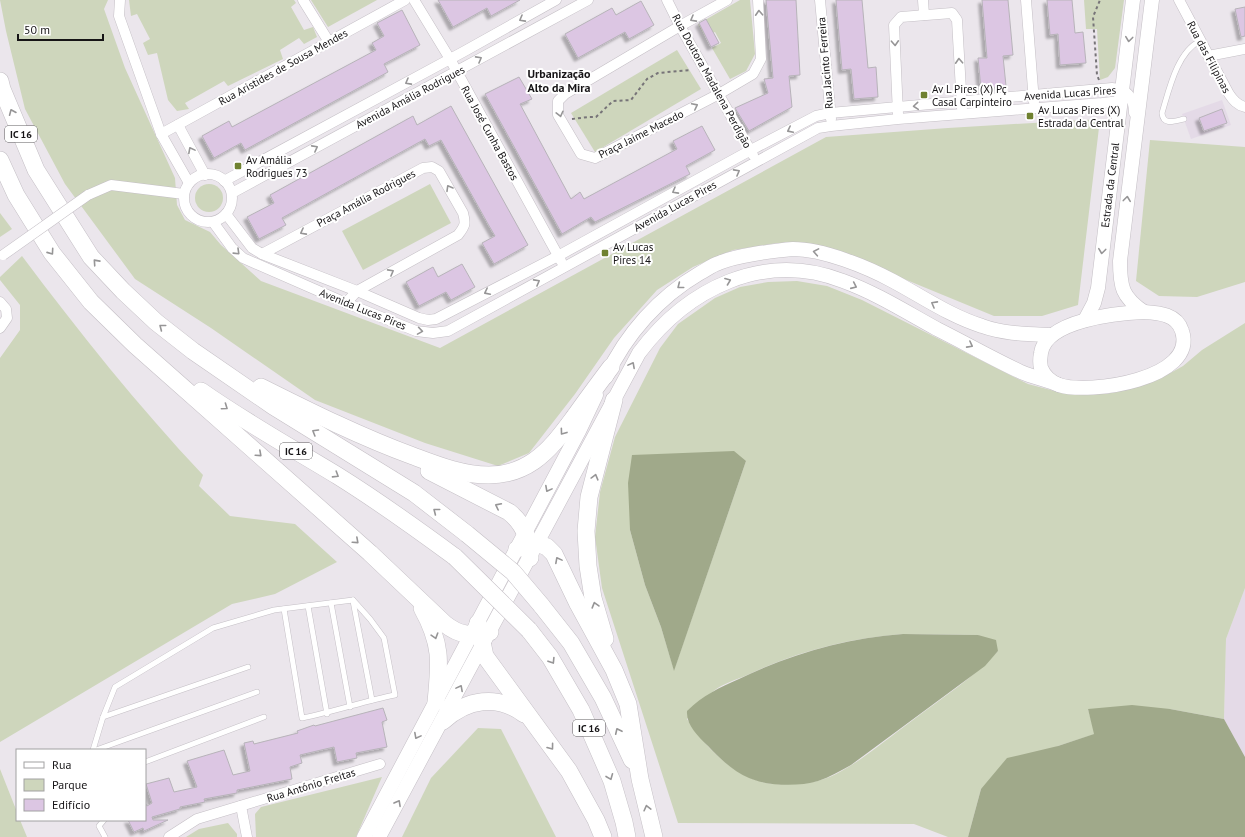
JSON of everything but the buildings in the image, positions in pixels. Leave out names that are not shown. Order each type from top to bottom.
[{"type":"highway","name":"IC 16","points":[[0,82],[36,170],[91,257],[123,291],[156,322],[193,351],[273,406],[414,493],[513,572],[542,605],[571,643],[603,698],[640,779],[654,837]]},
{"type":"highway","name":"IC 16","points":[[0,160],[16,195],[52,253],[91,302],[135,345],[231,412],[339,477],[397,515],[455,557],[529,630],[550,658],[581,710],[612,781],[627,837]]},
{"type":"highway","points":[[135,345],[370,553],[450,628],[462,634],[480,634],[485,656],[569,771],[596,820],[603,837]]},
{"type":"highway","points":[[193,351],[318,416],[385,446],[442,467],[465,473],[490,476],[516,471],[535,460],[553,444],[610,367]]},
{"type":"highway","points":[[614,400],[589,497],[586,531],[588,566],[593,598],[614,670],[628,704],[640,779]]},
{"type":"highway","points":[[385,446],[427,470],[509,512],[521,523],[528,545],[547,546],[554,554],[578,604],[614,670]]},
{"type":"highway","points":[[409,590],[428,618],[438,647],[439,671],[436,702]]},
{"type":"highway","points":[[443,720],[459,708],[484,701],[500,702],[510,705],[528,716]]},
{"type":"main road","name":"Estrada da Central","points":[[1085,320],[1094,303],[1098,288],[1124,95],[1133,0]]},
{"type":"main road","name":"Estrada da Central","points":[[1144,312],[1132,304],[1123,290],[1120,276],[1120,261],[1152,0]]},
{"type":"main road","points":[[364,837],[436,702],[480,634],[528,545],[614,400],[639,353],[651,336],[674,314],[694,300],[717,286],[760,271],[812,272],[842,280],[883,298],[938,329],[1021,372],[1059,385],[1084,387],[1126,383],[1165,368],[1179,356],[1184,347],[1182,328],[1175,319],[1168,315],[1144,312],[1124,313],[1085,320],[1051,335],[1015,333],[983,327],[954,315],[892,280],[854,263],[819,253],[794,249],[739,256],[718,263],[682,283],[659,303],[627,339],[610,367],[579,431],[528,545]]},
{"type":"main road","points":[[1051,335],[1041,350],[1040,363],[1051,381],[1059,385]]},
{"type":"main road","points":[[379,837],[443,720],[480,634]]},
{"type":"street","points":[[120,0],[119,16],[161,134],[189,183]]},
{"type":"street","points":[[303,0],[329,42]]},
{"type":"street","name":"Rua Aristides de Sousa Mendes","points":[[161,134],[405,0]]},
{"type":"street","name":"Rua José Cunha Bastos","points":[[414,0],[450,59],[558,256],[565,266]]},
{"type":"street","name":"Avenida Amália Rodrigues","points":[[224,181],[556,0]]},
{"type":"street","name":"Avenida Amália Rodrigues","points":[[232,193],[588,0]]},
{"type":"street","name":"Rua Doutora Madalena Perdigão","points":[[667,0],[756,162]]},
{"type":"street","name":"Praça Jaime Macedo","points":[[727,0],[565,94],[558,102],[558,115],[581,154],[595,158],[719,94],[753,74],[761,59],[758,0]]},
{"type":"street","name":"Rua Jacinto Ferreira","points":[[820,0],[831,126]]},
{"type":"street","points":[[923,0],[924,15]]},
{"type":"street","points":[[1026,0],[1034,108]]},
{"type":"street","name":"Rua das Filipinas","points":[[1179,0],[1233,101],[1240,106],[1245,107]]},
{"type":"street","points":[[898,119],[894,25],[901,17],[924,15],[952,13],[957,20],[962,114]]},
{"type":"street","points":[[1208,56],[1245,49]]},
{"type":"street","name":"Avenida Lucas Pires","points":[[213,222],[232,248],[243,258],[346,303],[416,331],[448,331],[818,128],[898,119],[1034,108],[1124,95],[1136,86],[1143,74]]},
{"type":"street","name":"Avenida Lucas Pires","points":[[226,214],[252,248],[262,254],[357,291],[419,318],[428,320],[436,319],[558,256],[750,150],[816,116],[830,113],[1112,88],[1124,95],[1134,106],[1135,140]]},
{"type":"street","points":[[178,125],[205,175]]},
{"type":"street","name":"Praça Amália Rodrigues","points":[[262,254],[423,168],[432,167],[439,171],[463,213],[465,221],[464,228],[458,235],[357,291],[346,303]]},
{"type":"street","points":[[205,175],[216,176],[224,181],[232,193],[232,203],[226,214],[213,222],[198,220],[191,215],[186,209],[184,202],[184,194],[189,183],[195,178],[205,175]]},
{"type":"street","points":[[2,256],[88,195],[111,185],[184,194]]},
{"type":"street","points":[[0,302],[6,309],[8,318],[0,328]]},
{"type":"street","name":"Rua António Freitas","points":[[169,837],[197,819],[380,764]]},
{"type":"street","points":[[241,806],[247,837]]},
{"type":"lane","points":[[1184,119],[1170,122],[1162,117],[1162,113],[1172,78],[1178,66],[1192,46],[1200,41]]},
{"type":"lane","points":[[95,749],[103,718],[115,687],[213,628],[274,610],[353,600]]},
{"type":"lane","points":[[284,609],[302,718],[326,714],[372,700],[395,695],[384,638],[353,600]]},
{"type":"lane","points":[[353,600],[372,700]]},
{"type":"lane","points":[[331,603],[350,707]]},
{"type":"lane","points":[[308,606],[326,714]]},
{"type":"lane","points":[[103,718],[248,667]]},
{"type":"lane","points":[[98,749],[257,692]]},
{"type":"lane","points":[[146,762],[264,717]]},
{"type":"lane","points":[[103,821],[99,826],[105,837]]},
{"type":"path","points":[[1100,0],[1094,17],[1097,75],[1102,89]]},
{"type":"path","points":[[563,123],[574,118],[596,117],[613,101],[631,100],[647,79],[658,73],[690,70]]},
{"type":"shaded area","points":[[1222,100],[1231,125],[1191,139],[1182,114]]},
{"type":"shaded area","points":[[1245,588],[1245,757],[1224,719],[1226,639]]},
{"type":"green space","points":[[0,0],[108,0],[104,9],[125,68],[175,178],[177,205],[185,220],[210,232],[221,245],[261,281],[440,348],[826,137],[1100,119],[1078,305],[1042,316],[994,316],[858,260],[823,248],[778,243],[733,250],[693,267],[657,290],[614,338],[575,394],[529,453],[498,466],[425,443],[315,400],[211,328],[135,279],[65,184],[25,109]]},
{"type":"green space","points":[[129,0],[294,0],[296,3],[291,7],[304,30],[313,27],[317,37],[304,44],[299,38],[280,50],[283,59],[228,86],[224,81],[185,103],[189,109],[177,111],[168,100],[157,53],[148,55],[143,43],[150,39],[137,14],[131,16]]},
{"type":"green space","points":[[311,0],[377,0],[328,27]]},
{"type":"green space","points":[[740,0],[750,0],[755,54],[746,71],[730,79],[712,48],[721,43],[715,32],[705,36],[698,24]]},
{"type":"green space","points":[[1084,0],[1124,0],[1115,68],[1108,77],[1100,80],[1097,29],[1086,29]]},
{"type":"green space","points":[[677,50],[701,89],[595,152],[571,113]]},
{"type":"green space","points":[[1150,140],[1245,147],[1245,282],[1197,297],[1159,296],[1136,281]]},
{"type":"green space","points":[[209,184],[219,188],[223,198],[219,208],[209,212],[199,208],[195,198],[199,188]]},
{"type":"green space","points":[[430,184],[451,223],[363,270],[342,231]]},
{"type":"green space","points":[[0,213],[12,229],[0,237]]},
{"type":"green space","points":[[22,256],[65,313],[110,368],[155,422],[203,475],[199,486],[230,516],[295,524],[337,562],[275,594],[232,604],[0,742],[0,358],[20,330],[20,305],[0,280],[0,277]]},
{"type":"green space","points":[[797,281],[827,286],[862,300],[1028,384],[1066,394],[1106,394],[1136,387],[1165,376],[1183,366],[1202,350],[1245,323],[1245,588],[1226,639],[1224,719],[1170,709],[1088,709],[1095,734],[1058,746],[981,789],[968,837],[948,837],[914,824],[678,823],[602,588],[595,537],[600,492],[615,437],[660,348],[678,324],[715,298],[740,287],[768,282]],"holes":[[[746,461],[674,670],[661,627],[645,585],[630,530]],[[903,634],[978,635],[998,651],[968,679],[866,756],[825,779],[814,782],[792,784],[769,784],[751,778],[739,772],[719,757],[701,738],[687,719],[704,700],[718,688],[764,667],[802,653],[842,643]]]},
{"type":"green space","points":[[734,451],[746,461],[674,671],[661,627],[645,585],[630,530],[628,483],[632,455]]},
{"type":"green space","points":[[903,634],[978,635],[996,640],[998,651],[985,666],[851,765],[818,781],[783,785],[765,783],[749,778],[732,768],[717,755],[697,734],[688,721],[687,711],[705,696],[778,662],[839,643]]},
{"type":"green space","points":[[1132,705],[1170,709],[1224,719],[1245,757],[1245,837],[968,837],[981,789],[1007,758],[1058,746],[1094,734],[1088,709]]},
{"type":"green space","points":[[478,728],[501,729],[556,837],[402,837],[431,778]]},
{"type":"green space","points":[[0,769],[16,809],[16,821],[20,821],[27,837],[0,837]]},
{"type":"green space","points":[[382,777],[356,837],[256,837],[255,814],[261,807]]},
{"type":"green space","points":[[228,823],[237,834],[237,837],[186,837],[199,829]]},
{"type":"place","name":"Av L Pires (X) Pç Casal Carpinteiro","points":[[924,95]]},
{"type":"place","name":"Av Lucas Pires (X) Estrada da Central","points":[[1030,116]]},
{"type":"place","name":"Av Amália Rodrigues 73","points":[[238,166]]},
{"type":"place","name":"Av Lucas Pires 14","points":[[605,253]]},
{"type":"district","name":"Urbanização Alto da Mira","points":[[559,81]]}]
